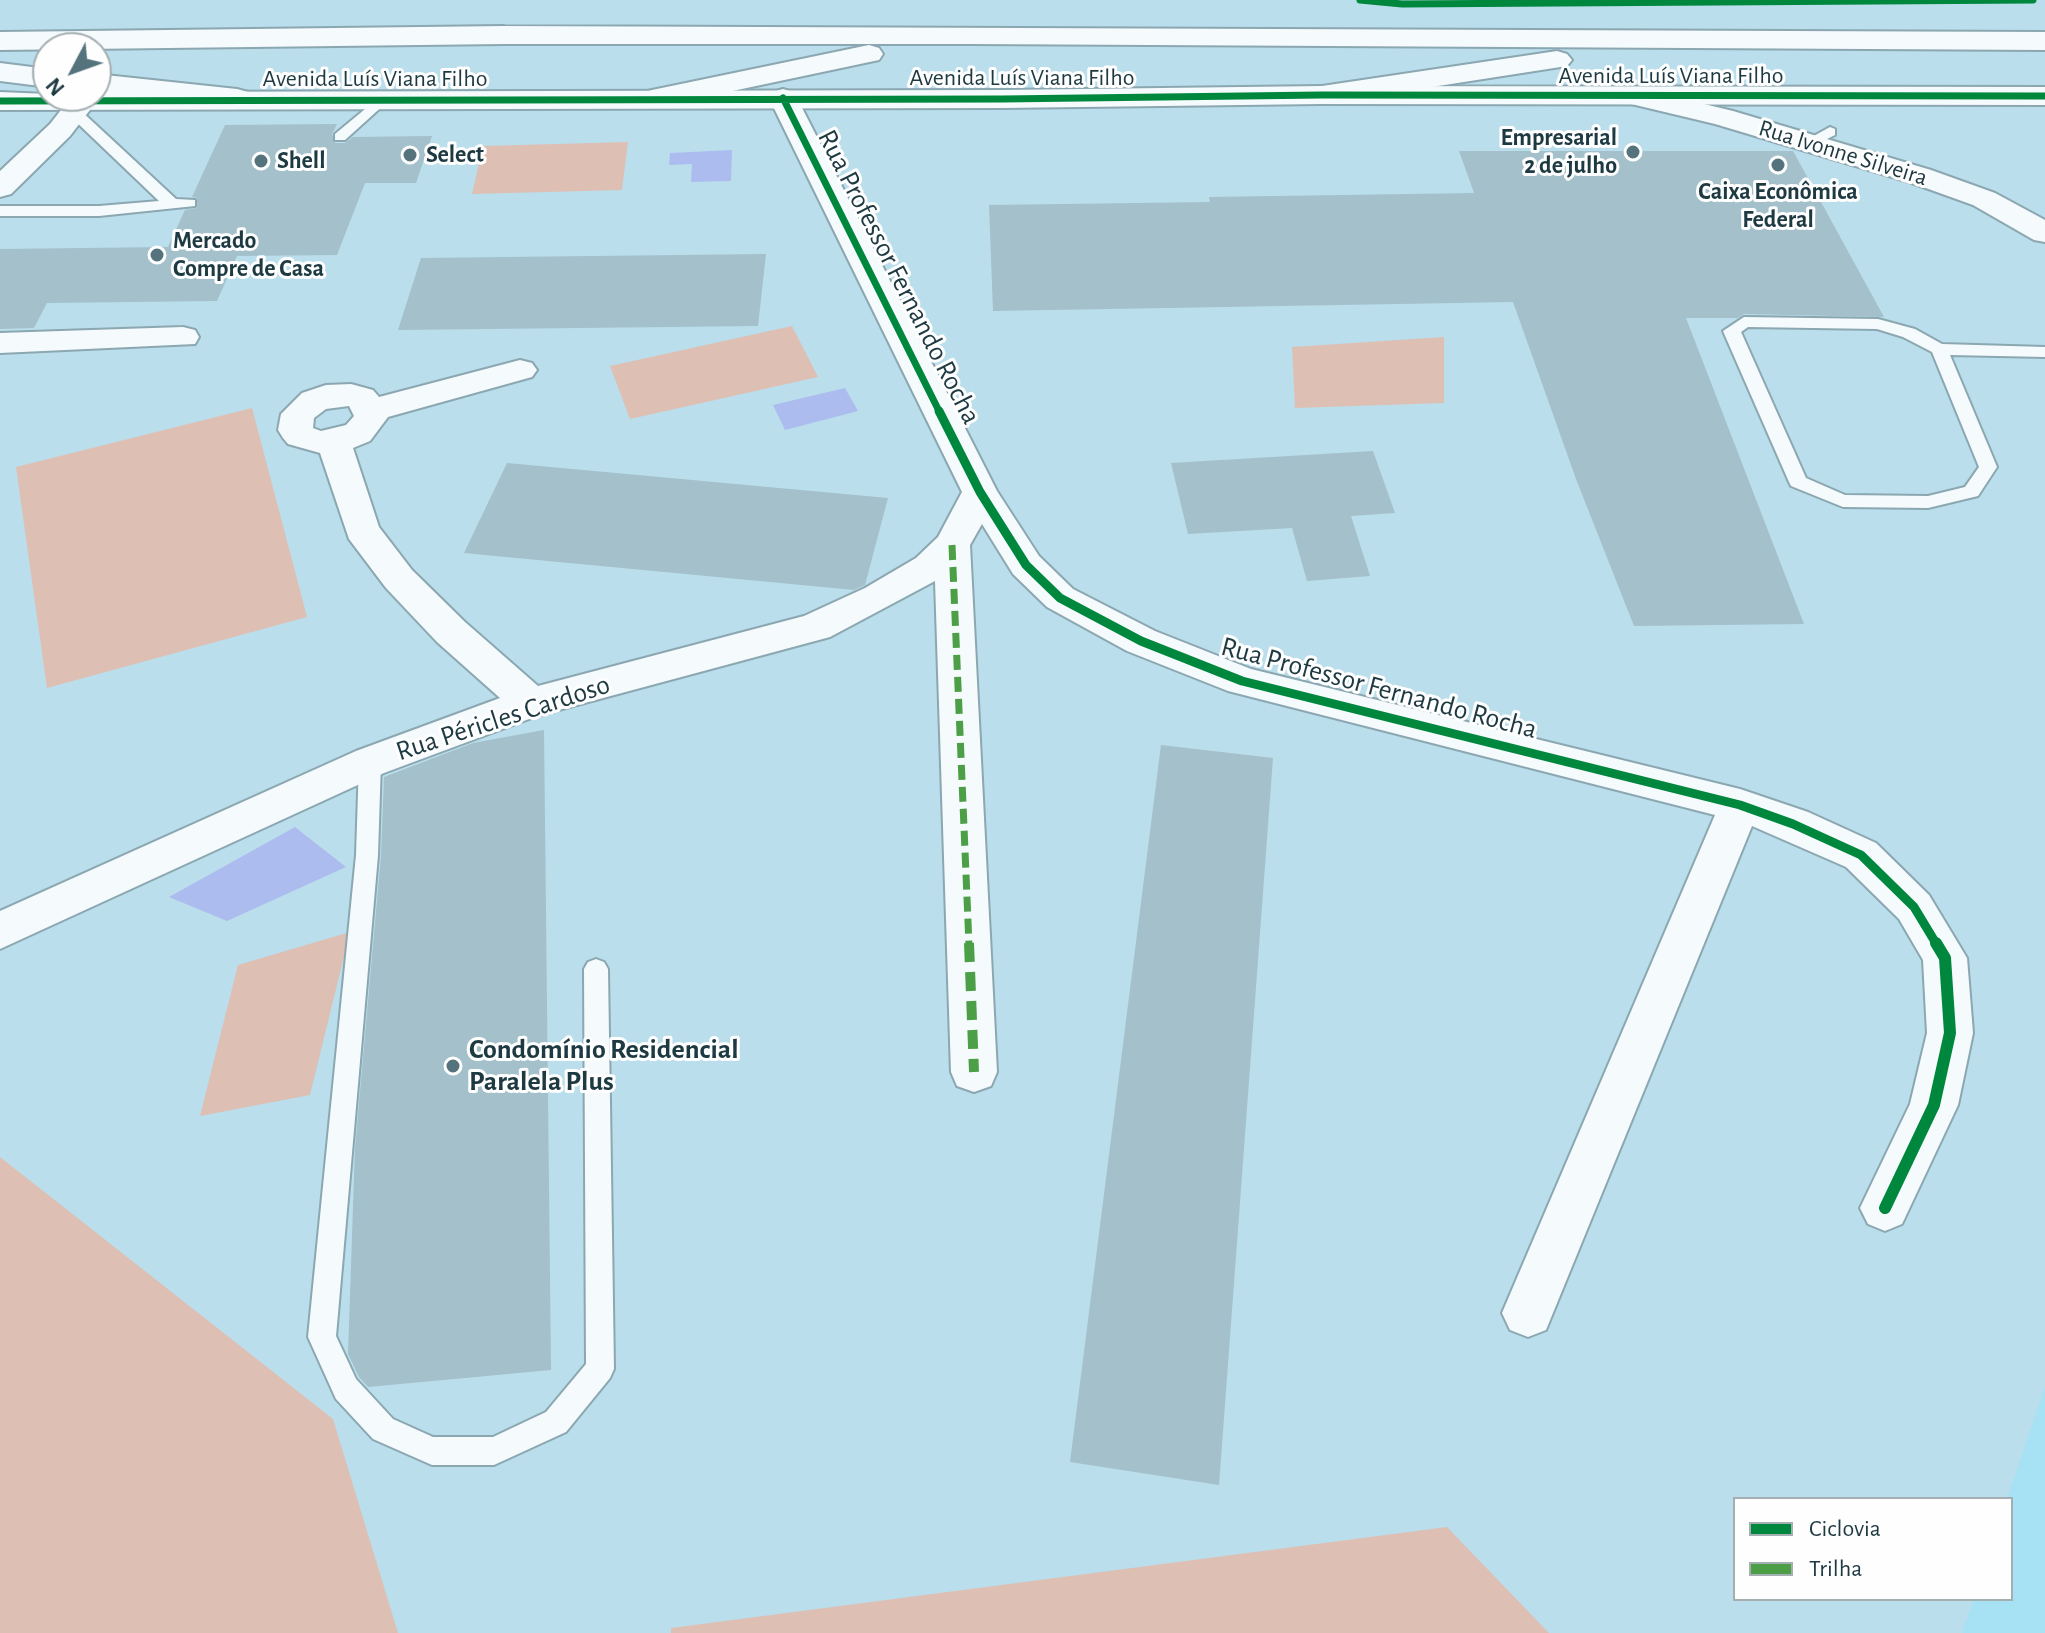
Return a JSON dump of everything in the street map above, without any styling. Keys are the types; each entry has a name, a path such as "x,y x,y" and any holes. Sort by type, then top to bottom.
{"main road":[{"name":"Avenida Luís Viana Filho","path":"0,41 504,35 2045,41"},
{"path":"652,99 971,35"},
{"path":"1322,95 1698,39"},
{"path":"0,72 32,76"},
{"name":"Avenida Luís Viana Filho","path":"112,99 2045,96"},
{"name":"Avenida Luís Viana Filho","path":"0,101 32,100"}],"street":[{"name":"Rua Ivonne Silveira","path":"1633,96 1820,138 1984,199 2045,233"},
{"name":"Rua Professor Fernando Rocha","path":"783,98 980,492 1026,565 1060,598 1141,641 1242,681 1740,805 1793,824 1861,855 1914,907 1945,958 1950,1033 1934,1105 1885,1208"},
{"path":"0,188 72,112"},
{"path":"0,343 183,337"},
{"path":"372,410 520,370"},
{"path":"339,394 361,398 372,410 371,418 358,433 334,442 300,436 294,422 298,414 314,401 339,394"},
{"path":"334,442 362,530 380,555 451,632 531,703"},
{"name":"Rua Péricles Cardoso","path":"0,931 133,873 370,762 531,703 816,627 878,597 929,567 952,545 980,492"},
{"path":"952,545 974,1072"},
{"path":"1528,1313 1740,805"}],"lane":[{"path":"340,137 382,99"},
{"path":"0,211 99,211 181,204 96,112"},
{"path":"1939,349 1988,467 1971,492 1928,502 1843,501 1798,482 1732,331 1744,322 1878,324 1909,333 1939,349 2045,352"},
{"path":"370,762 367,855 322,1337 346,1389 383,1429 432,1451 494,1451 556,1422 600,1369 596,969"}],"shaded area":[{"path":"628,142 622,190 472,194 483,146"},
{"path":"732,150 731,181 691,182 692,164 669,165 670,153"},
{"path":"792,326 818,377 630,419 610,366"},
{"path":"1444,337 1444,403 1295,408 1292,347"},
{"path":"845,388 858,411 785,430 773,405"},
{"path":"252,408 307,617 47,688 16,467"},
{"path":"295,827 346,867 227,921 169,897"},
{"path":"350,932 310,1095 200,1116 238,965"},
{"path":"0,1157 333,1419 398,1633 0,1633"},
{"path":"2045,1387 2045,1633 1962,1633 1973,1601 2013,1601 2013,1497 2008,1497"},
{"path":"1447,1527 1549,1633 671,1633 671,1628"}],"building":[{"path":"337,124 332,134 335,143 345,143 353,137 432,136 416,183 365,183 337,255 237,256 217,301 47,303 34,328 0,329 0,249 168,247 185,210 197,208 197,198 192,197 225,125"},
{"path":"1459,151 1793,151 1884,317 1744,314 1738,318 1686,318 1804,624 1634,626 1576,479 1513,302 993,311 989,205 1210,202 1209,197 1474,193"},
{"path":"766,254 758,326 398,330 421,258"},
{"path":"1373,451 1395,513 1351,516 1370,576 1307,581 1292,528 1188,534 1171,463"},
{"path":"507,463 888,498 865,585 854,590 464,553"},
{"name":"Condomínio Residencial Paralela Plus","path":"544,730 551,1370 368,1387 359,1377 348,1354 355,1148 381,855 384,777 473,743"},
{"path":"1161,745 1273,758 1219,1485 1070,1462"}],"marked path":[{"path":"952,545 974,1072"}],"cycle path":[{"path":"1360,0 1402,4 2033,0"},
{"path":"0,101 1002,99 1322,95 2045,96"},
{"path":"783,98 980,492 1026,565 1060,598 1141,641 1242,681 1740,805 1793,824 1861,855 1914,907 1945,958 1950,1033 1934,1105 1885,1208"}],"place":[{"name":"Empresarial 2 de julho","path":"1633,152"},
{"name":"Select","path":"410,155"},
{"name":"Shell","path":"261,161"},
{"name":"Caixa Econômica Federal","path":"1778,165"},
{"name":"Mercado Compre de Casa","path":"157,255"},
{"name":"Condomínio Residencial Paralela Plus","path":"453,1066"}]}
